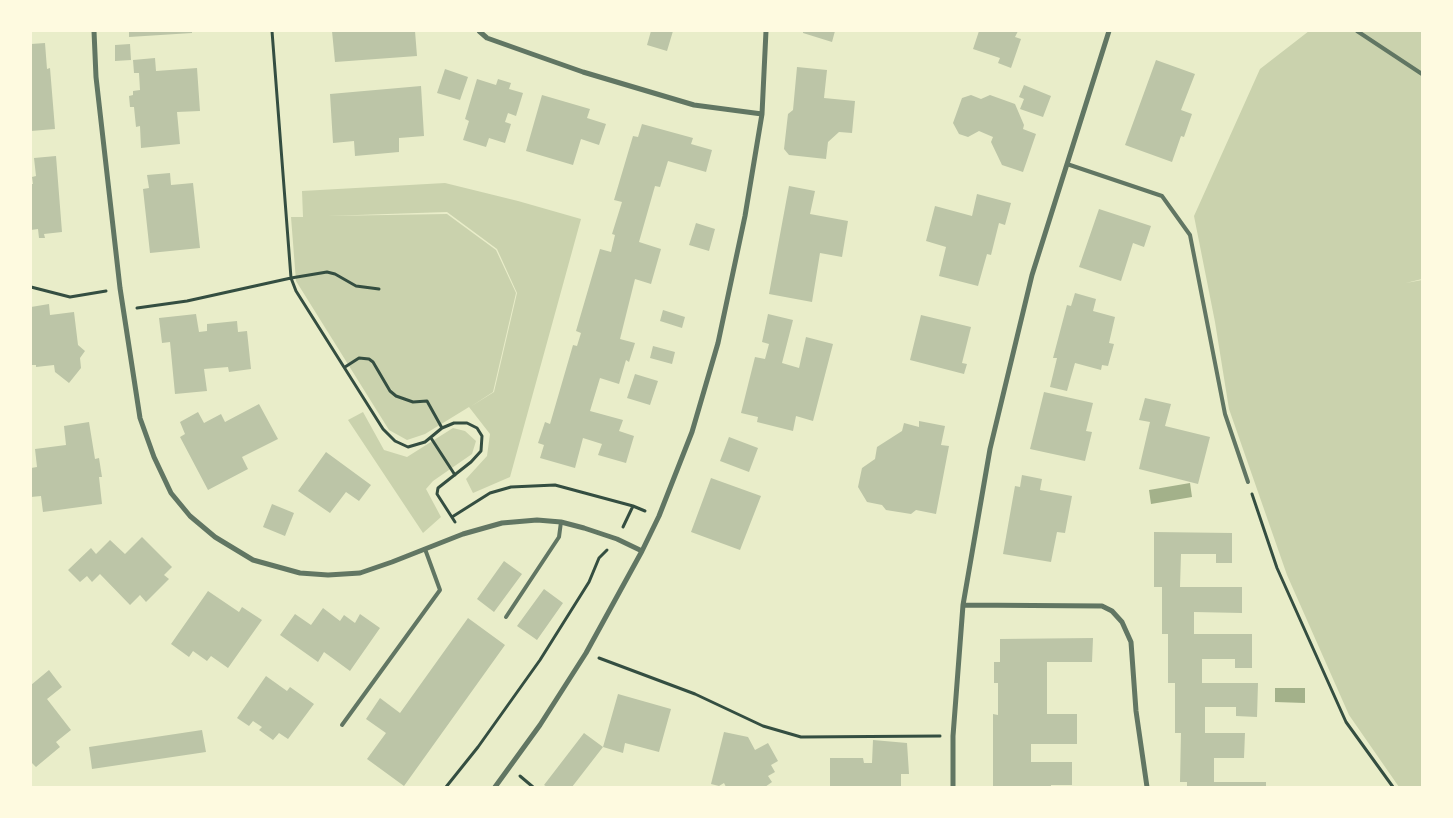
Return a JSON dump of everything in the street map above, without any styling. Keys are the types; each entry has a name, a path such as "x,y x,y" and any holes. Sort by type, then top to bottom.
{"street":[{"path":"94,31 96,77 124,310 140,418 154,457 171,493 190,516 215,537 253,560 300,573 328,575 360,573 463,534 502,523 537,520 561,522 617,539 642,551"},
{"path":"479,31 487,38 532,54 694,105 762,114"},
{"path":"495,787 540,725 586,654 659,516 692,432 718,343 745,216 762,114 766,31"},
{"path":"953,787 953,736 963,605 990,448 1032,275 1109,31"},
{"path":"963,605 1102,606 1112,611 1122,622 1131,642 1136,711 1147,787"}],"lane":[{"path":"1357,31 1422,74"},
{"path":"1067,164 1162,196 1190,235 1225,414 1248,482"},
{"path":"506,617 559,537 561,522"},
{"path":"342,725 440,590 425,549"}],"path":[{"path":"272,31 290,278 296,291 384,429 394,441 408,447 425,442 442,428 454,422 467,423 477,428 482,436 481,451 471,462 438,488 437,494 463,534"},
{"path":"124,310 187,301 290,278 327,272 363,288 379,289"},
{"path":"31,287 70,297 92,293"},
{"path":"345,367 359,358 369,359 373,362 390,391 396,396 412,402 427,401 442,428"},
{"path":"431,438 455,475"},
{"path":"1248,482 1277,568 1346,722 1393,787"},
{"path":"452,517 490,493 511,487 555,485 634,506 659,516"},
{"path":"446,787 478,747 540,660 589,582 599,558 617,539 634,506"},
{"path":"586,654 695,694 763,726 801,737 953,736"}],"shaded area":[{"path":"1309,31 1422,31 1422,279 1406,283 1422,280 1422,787 1399,787 1349,715 1287,575 1229,409 1215,322 1194,216 1260,69"},
{"path":"445,183 581,219 510,477 473,493 466,479 487,456 490,434 469,407 425,434 407,440 389,430 296,281 291,217 303,217 302,191","holes":["447,212 497,249 517,293 494,392 470,407 493,392 516,293 496,250 447,214 327,216"]},
{"path":"363,412 384,450 407,457 453,428 465,431 476,441 472,454 433,481 426,489 441,517 423,533 348,420"},
{"path":"1190,483 1192,497 1151,504 1149,490"},
{"path":"1275,688 1305,688 1305,703 1275,702"}],"building":[{"path":"129,31 192,31 192,33 129,37"},
{"path":"332,31 415,31 417,56 335,62"},
{"path":"651,31 673,31 667,51 647,45"},
{"path":"803,31 835,31 832,42 803,33"},
{"path":"979,31 1018,31 1015,37 1021,39 1011,68 998,63 1000,58 973,49"},
{"path":"45,43 47,69 50,68 55,129 31,131 31,44"},
{"path":"130,44 131,60 115,61 115,45"},
{"path":"155,58 156,71 197,68 200,111 177,112 180,144 141,148 140,126 136,127 134,107 130,107 129,96 133,95 133,91 140,90 139,73 134,73 133,60"},
{"path":"1156,60 1195,74 1181,110 1192,114 1184,137 1181,136 1172,162 1125,145"},
{"path":"797,67 827,70 824,98 855,101 852,133 839,132 828,142 826,159 789,155 784,149 788,114 793,110"},
{"path":"445,69 468,77 460,100 437,93"},
{"path":"477,79 496,85 498,79 511,83 509,89 523,93 516,116 508,113 505,122 511,124 505,143 489,138 486,147 463,140 469,121 465,119"},
{"path":"1024,85 1051,96 1043,117 1020,109 1024,99 1019,97"},
{"path":"421,86 424,136 399,138 399,152 355,156 354,141 333,143 330,94"},
{"path":"542,95 590,109 587,118 606,124 599,145 581,139 573,165 526,151"},
{"path":"971,95 981,99 990,95 1015,104 1024,125 1023,129 1036,134 1023,172 1002,165 991,142 993,137 979,131 968,137 959,134 953,123 962,98"},
{"path":"642,124 693,138 691,144 712,150 706,172 668,161 660,187 655,186 639,242 661,249 651,284 635,279 620,339 635,343 629,362 626,360 619,384 600,378 590,411 623,420 619,431 634,436 626,463 598,455 602,444 583,438 575,468 540,458 544,445 538,443 545,422 550,424 573,345 577,346 581,333 576,331 600,249 611,252 615,235 612,234 622,202 614,200 633,136 638,137"},
{"path":"56,156 62,232 44,234 45,238 39,238 38,229 31,230 31,184 33,184 32,177 36,176 34,158"},
{"path":"170,173 171,185 193,183 200,248 150,253 143,189 149,188 147,175"},
{"path":"789,186 815,191 810,214 848,221 842,257 820,253 812,302 769,294"},
{"path":"977,194 1011,203 1005,225 999,223 991,255 987,254 978,286 939,276 946,247 926,241 935,206 972,216"},
{"path":"1099,209 1151,226 1144,247 1133,243 1121,281 1079,267"},
{"path":"696,223 715,229 709,251 689,245"},
{"path":"1075,293 1096,299 1093,311 1115,317 1109,343 1114,344 1108,366 1102,365 1101,370 1075,363 1067,391 1050,387 1057,358 1053,358 1067,305 1071,306"},
{"path":"49,304 50,315 74,312 78,345 85,351 80,358 81,368 69,383 55,372 54,365 36,367 36,365 31,365 31,307"},
{"path":"663,310 685,317 682,328 660,321"},
{"path":"196,314 199,332 207,331 207,324 237,321 238,332 247,331 251,369 229,372 228,367 204,369 207,391 175,394 170,342 162,343 159,318"},
{"path":"768,314 793,320 782,363 799,368 806,337 833,344 813,421 796,416 793,431 757,422 758,417 741,413 755,357 765,359 769,344 762,342"},
{"path":"921,315 971,327 962,363 967,364 964,374 910,360"},
{"path":"653,346 675,352 672,364 650,358"},
{"path":"635,374 658,381 650,405 627,398"},
{"path":"1044,392 1093,403 1086,431 1092,432 1085,461 1030,449"},
{"path":"1145,398 1171,404 1165,426 1210,437 1198,484 1139,469 1150,422 1139,420"},
{"path":"259,404 278,439 242,457 248,469 208,490 180,437 185,434 180,422 198,412 204,423 221,414 225,422"},
{"path":"919,421 945,426 941,445 949,446 936,514 916,510 911,514 886,510 882,505 867,502 858,487 862,468 875,459 877,447 902,431 904,423 919,427"},
{"path":"89,422 95,459 99,458 102,477 99,477 102,504 43,512 41,496 31,497 31,468 37,467 35,449 66,445 64,426"},
{"path":"729,437 758,448 749,472 720,461"},
{"path":"326,452 371,485 359,501 346,492 330,513 298,491"},
{"path":"1022,475 1042,479 1040,490 1072,496 1065,533 1057,532 1051,562 1003,554 1015,486 1020,487"},
{"path":"711,478 761,496 740,550 691,532"},
{"path":"272,504 294,513 285,536 263,527"},
{"path":"1154,532 1232,533 1232,563 1216,563 1216,554 1181,554 1180,587 1242,587 1242,613 1194,612 1194,634 1252,634 1252,668 1235,668 1235,659 1202,659 1202,683 1258,683 1257,717 1236,716 1236,707 1205,707 1205,733 1245,733 1244,758 1214,758 1214,782 1266,782 1266,787 1187,787 1187,782 1180,782 1181,733 1175,733 1175,683 1168,683 1168,634 1162,634 1162,587 1154,587"},
{"path":"142,537 172,567 164,575 169,579 146,602 140,595 130,605 100,574 92,582 87,576 80,582 68,570 91,548 96,554 110,540 125,554"},
{"path":"504,561 522,574 494,612 477,599"},
{"path":"544,589 563,603 537,640 517,626"},
{"path":"208,591 239,612 242,607 262,620 228,668 211,656 207,661 193,651 189,657 171,644"},
{"path":"323,608 340,621 344,615 355,623 360,614 380,628 350,671 324,652 318,662 280,635 295,614 311,625"},
{"path":"468,618 505,645 404,786 367,759 386,733 366,719 380,698 400,713"},
{"path":"1093,638 1092,662 1047,662 1047,714 1077,714 1077,744 1031,744 1031,762 1072,762 1072,785 993,787 993,714 998,715 998,683 994,683 994,662 1000,662 1000,639"},
{"path":"49,670 62,687 47,699 71,730 56,742 60,747 36,767 31,762 31,685"},
{"path":"266,676 287,691 290,687 314,704 288,739 279,733 273,740 259,730 262,727 253,721 249,726 237,718"},
{"path":"618,694 671,709 659,752 625,743 623,753 603,747"},
{"path":"202,730 206,752 92,769 89,747"},
{"path":"724,732 748,737 755,750 768,743 778,761 771,765 775,772 768,776 772,782 765,787 726,787 724,783 719,786 711,784"},
{"path":"584,733 603,747 572,787 547,787 544,785"},
{"path":"873,740 907,743 909,774 901,774 901,787 830,787 830,758 863,758 864,763 872,763"}]}
